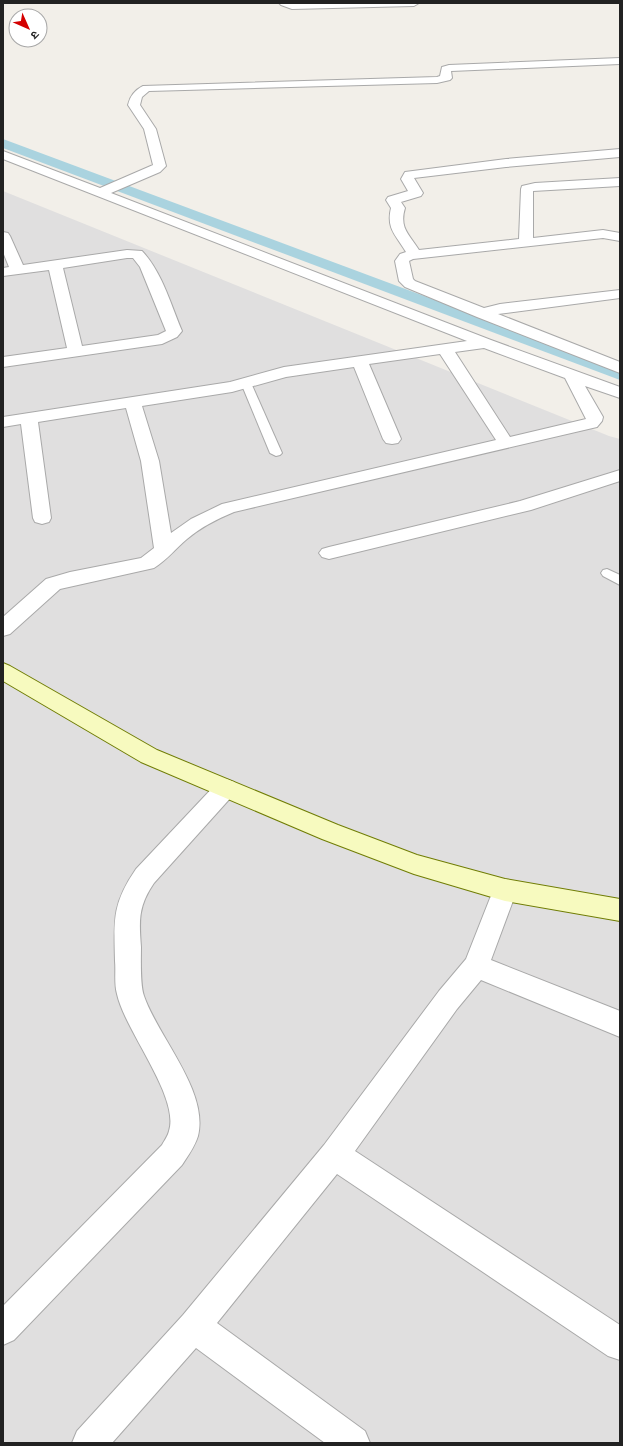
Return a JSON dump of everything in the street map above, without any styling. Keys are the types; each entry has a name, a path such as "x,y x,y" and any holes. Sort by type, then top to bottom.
{"street":[{"path":"284,3 292,6 414,3"},
{"path":"102,192 123,184 160,166 150,129 134,105 134,101 139,92 147,88 441,80 446,78 446,69 449,68 620,61"},
{"path":"415,255 396,225 395,219 398,208 393,200 416,193 407,179 409,176 506,163 620,153"},
{"path":"4,156 102,192 486,343 620,393"},
{"path":"526,242 527,189 535,187 620,182"},
{"path":"620,237 603,234 526,242 415,255 405,257 402,260 407,283 620,368"},
{"path":"3,236 18,270"},
{"path":"3,272 127,254 140,256 153,279 174,331 172,334 162,339 3,362"},
{"path":"55,265 76,352"},
{"path":"482,314 500,308 620,294"},
{"path":"3,422 232,387 284,372 486,343"},
{"path":"445,349 506,443"},
{"path":"360,361 392,439"},
{"path":"3,629 53,584 147,563 158,557 193,525 228,508 587,424 594,421 595,417 571,375"},
{"path":"133,403 150,461 164,550"},
{"path":"29,418 42,518"},
{"path":"329,554 525,506 620,475"},
{"path":"3,671 150,756 330,832 414,864 505,890 620,910"},
{"path":"3,1329 172,1155 183,1136 185,1122 182,1100 137,1011 130,994 127,928 129,906 134,892 145,876 226,788"},
{"path":"89,1443 194,1326 334,1155 448,1000 476,966 505,890"},
{"path":"476,966 620,1024"},
{"path":"334,1155 620,1344"},
{"path":"194,1326 353,1443"}],"lane":[{"path":"246,383 276,452"},
{"path":"606,573 620,580"}],"shaded area":[{"path":"3,191 609,436 620,439 620,1443 3,1443"}],"waterway":[{"path":"3,143 620,375"}]}
